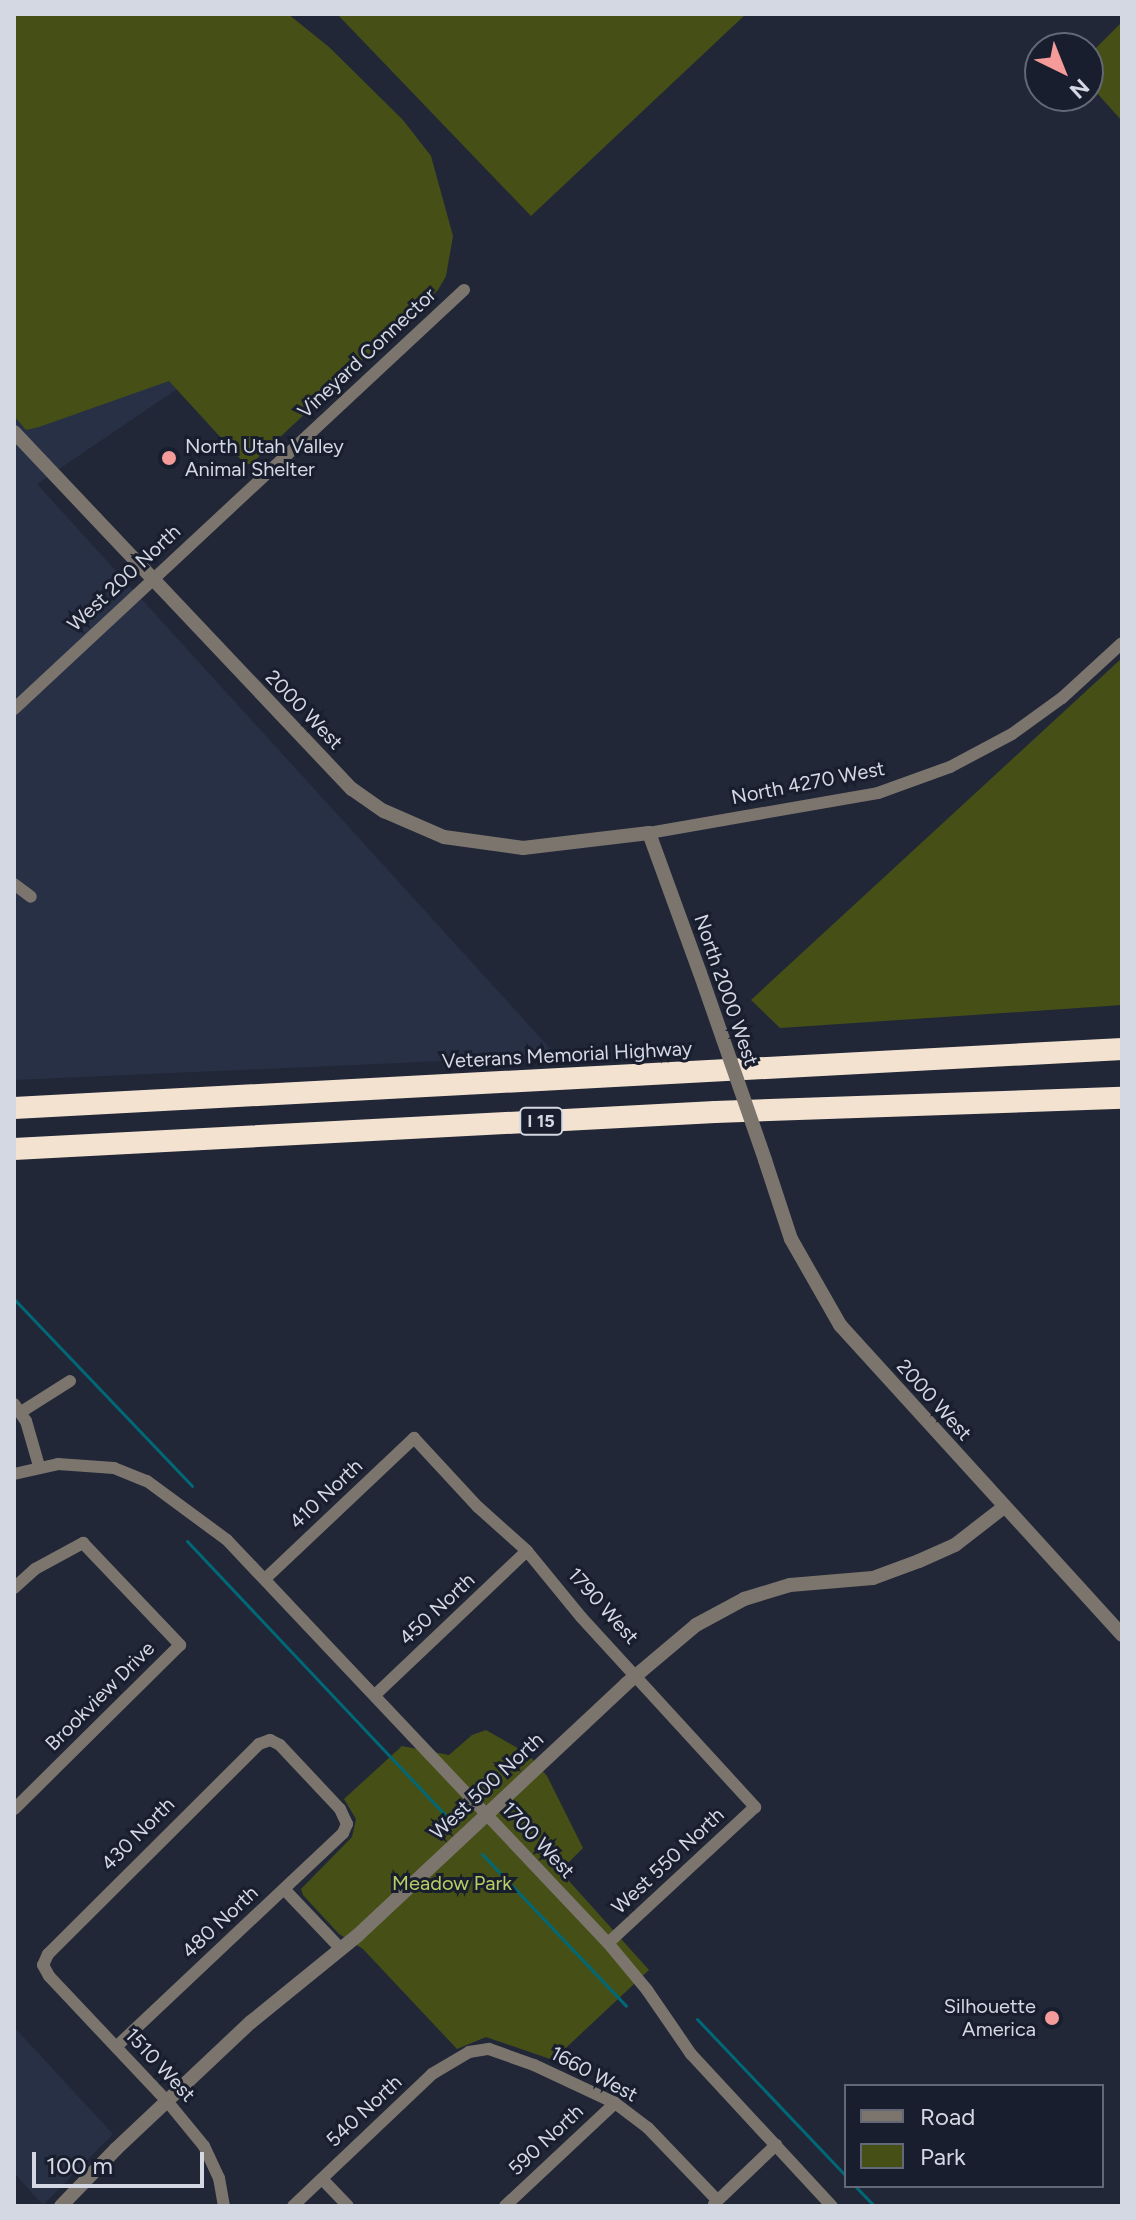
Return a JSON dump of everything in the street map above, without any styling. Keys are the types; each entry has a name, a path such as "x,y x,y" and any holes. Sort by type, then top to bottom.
{"highway":[{"name":"Veterans Memorial Highway","path":"14,1108 1122,1049"},
{"name":"I 15","path":"14,1149 715,1112 1122,1098"}],"street":[{"name":"Vineyard Connector","path":"263,477 464,290"},
{"name":"2000 West","path":"14,432 352,789 384,811 444,837 523,848 649,833"},
{"name":"West 200 North","path":"14,709 263,477"},
{"name":"North 4270 West","path":"649,833 878,793 950,767 1012,734 1062,698 1122,643"},
{"name":"North 2000 West","path":"649,833 765,1160"},
{"path":"14,884 31,897"},
{"name":"2000 West","path":"765,1160 791,1239 840,1325 1121,1634"},
{"path":"39,1466 34,1440 18,1408 70,1381"},
{"name":"1790 West","path":"414,1438 478,1507 527,1551 581,1617 637,1674 755,1807"},
{"name":"410 North","path":"266,1578 414,1438"},
{"name":"1700 West","path":"14,1474 39,1466 82,1463 114,1468 147,1481 198,1516 266,1578 608,1943 647,1990 691,2054 832,2206"},
{"name":"West 500 North","path":"61,2206 251,2022 341,1949 637,1674 696,1625 744,1599 790,1585 873,1578 955,1545 1004,1507"},
{"name":"Brookview Drive","path":"14,1588 35,1569 83,1543 180,1645 14,1809"},
{"name":"450 North","path":"375,1695 527,1551"},
{"name":"480 North","path":"116,2047 336,1840 347,1824 340,1809 280,1745 270,1740"},
{"name":"430 North","path":"43,1965 48,1954 190,1810 259,1744 270,1740"},
{"name":"West 550 North","path":"608,1943 755,1807"},
{"path":"284,1889 341,1949"},
{"name":"1510 West","path":"43,1965 49,1976 167,2101 204,2146 219,2178 224,2206"},
{"name":"1660 West","path":"469,2052 489,2049 534,2065 615,2103 648,2128 714,2203"},
{"name":"540 North","path":"293,2206 432,2074 469,2052"},
{"name":"590 North","path":"505,2206 615,2103"},
{"path":"714,2203 776,2145"},
{"path":"322,2179 348,2206"}],"shaded area":[{"path":"14,14 295,309 37,484 557,1056 14,1080"},
{"path":"14,2027 113,2134 43,2205 14,2173"}],"green space":[{"path":"14,14 288,14 329,47 403,120 431,156 453,236 446,276 438,290 251,464 245,464 169,381 26,430 14,416"},
{"path":"337,14 746,14 531,216"},
{"path":"1122,22 1122,121 1104,101 1104,40"},
{"path":"1122,658 1122,1005 780,1028 751,1000"},
{"name":"Meadow Park","path":"486,1730 528,1754 547,1776 583,1848 560,1871 649,1970 553,2060 486,2037 457,2049 363,1949 339,1934 301,1889 352,1837 356,1819 344,1799 402,1746 449,1755 472,1735"}],"waterway":[{"path":"14,1299 192,1486"},
{"path":"187,1541 449,1819"},
{"path":"482,1854 626,2006"},
{"path":"697,2019 844,2174"},
{"path":"857,2188 874,2206"}],"place":[{"name":"North Utah Valley Animal Shelter","path":"169,458"},
{"name":"Silhouette America","path":"1052,2018"}]}
